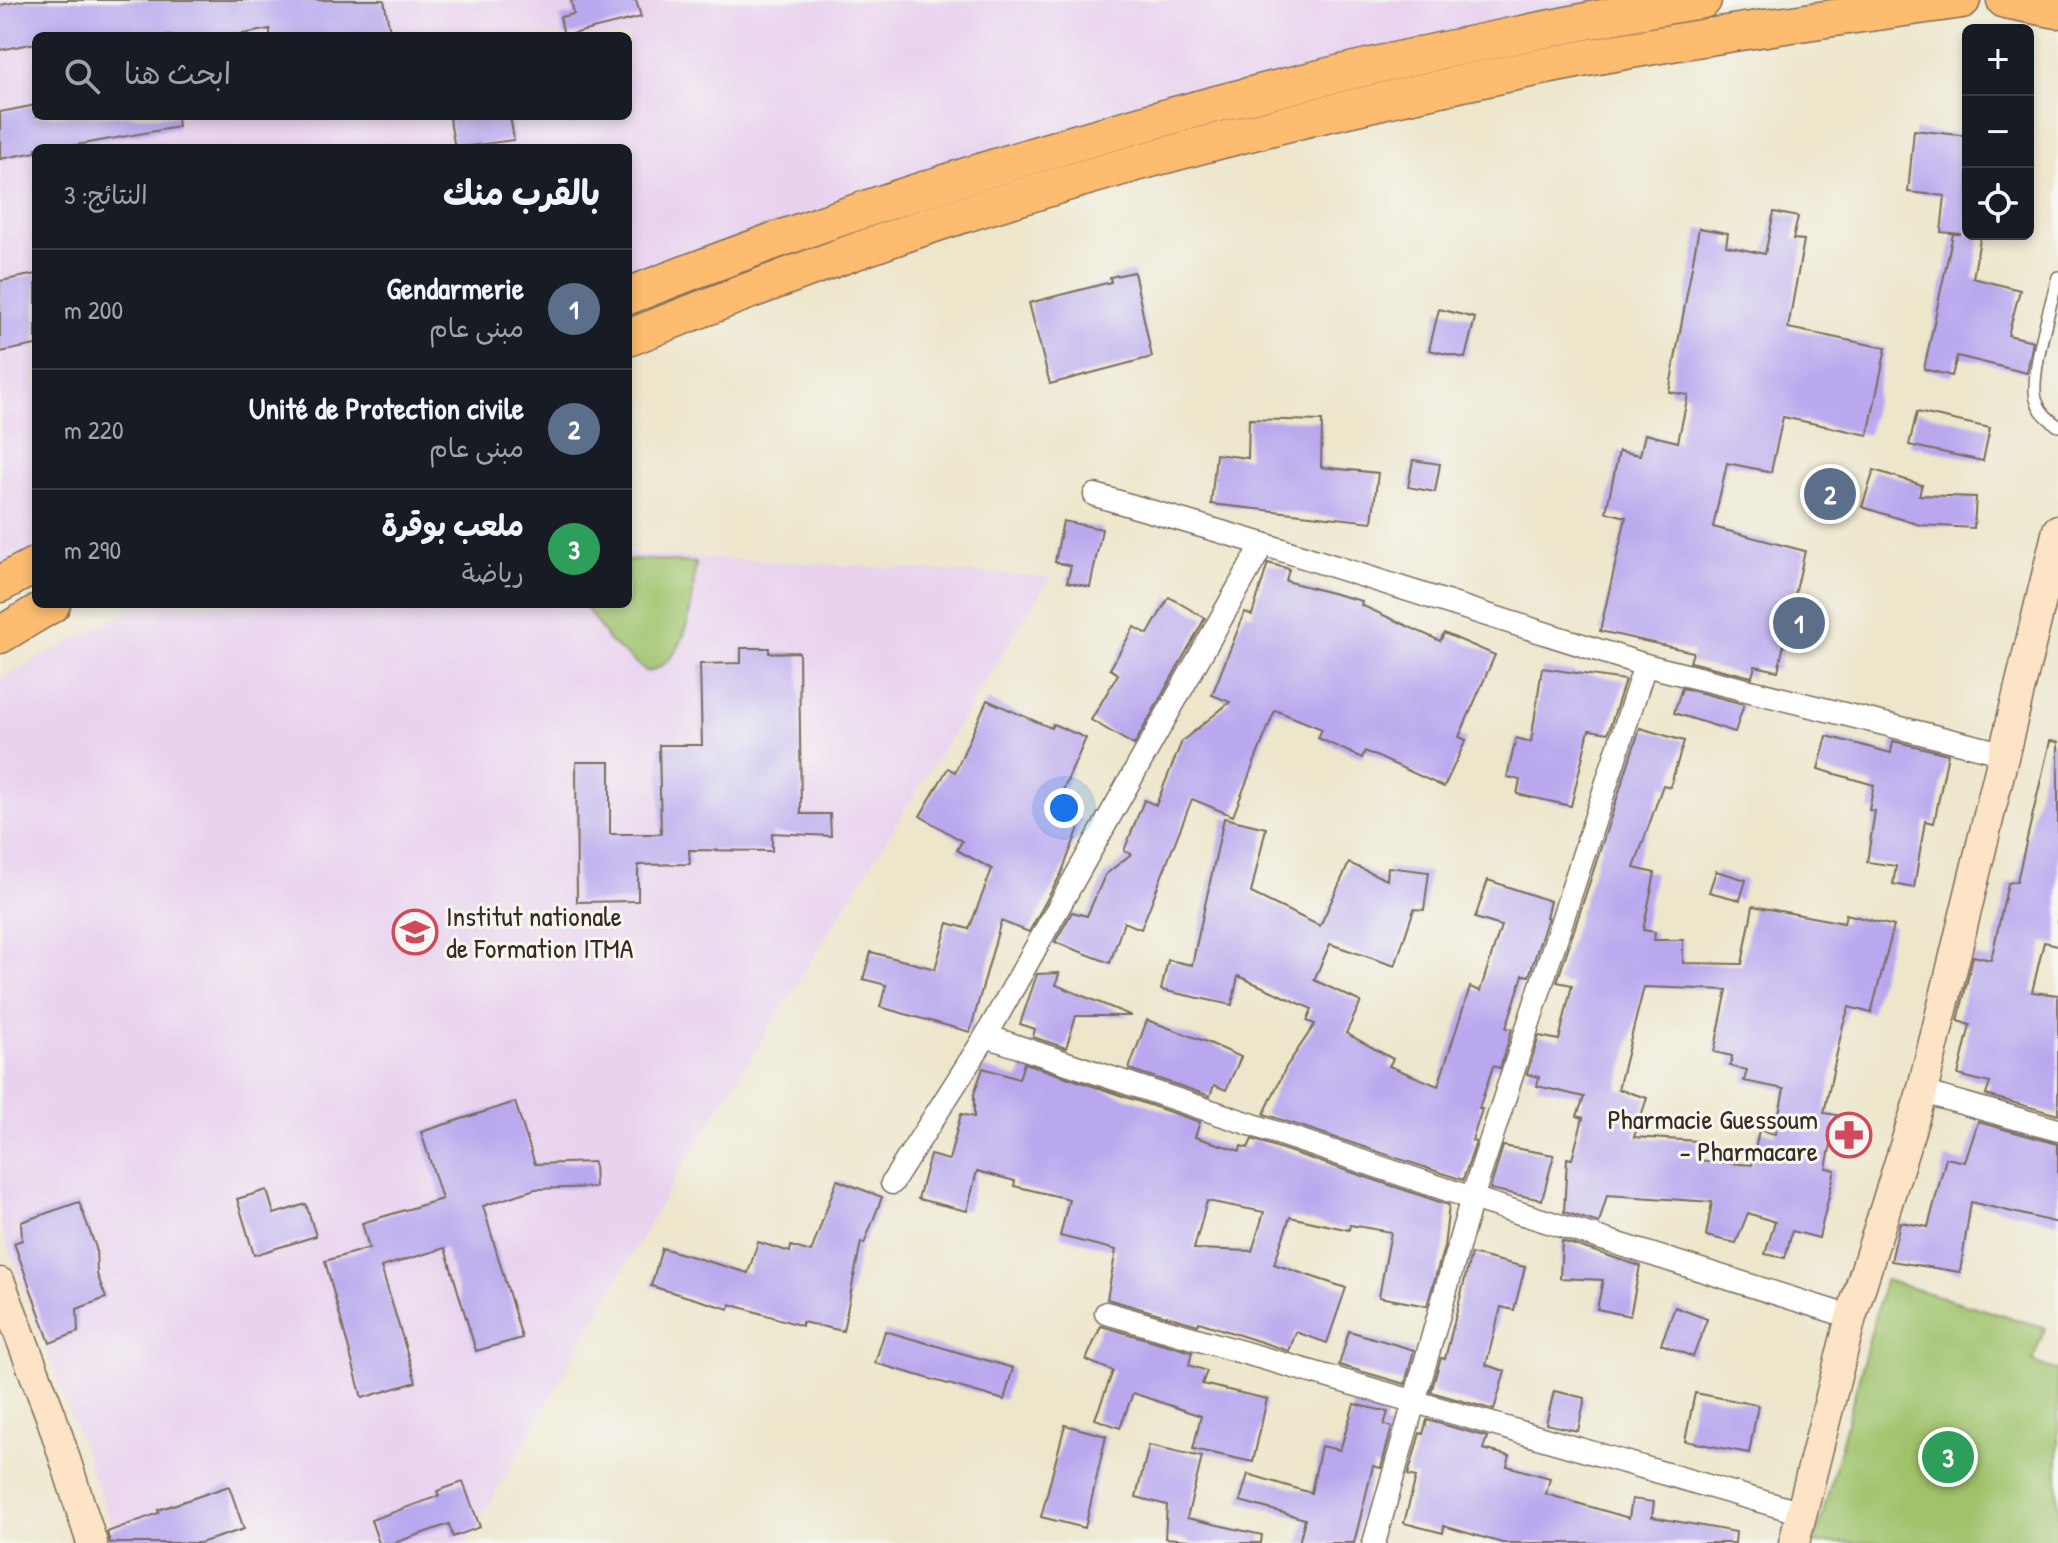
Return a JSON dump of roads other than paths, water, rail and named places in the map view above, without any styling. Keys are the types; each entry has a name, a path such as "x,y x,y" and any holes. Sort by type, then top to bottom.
{"highway":[{"path":"632,295 858,211 1031,156 1186,112 1371,64 1703,0"},
{"path":"632,336 743,292 939,223 1135,164 1290,123 1592,57 1788,24 1962,0"},
{"path":"2005,0 2058,10"},
{"path":"0,584 32,567"},
{"path":"0,635 45,608"}],"main road":[{"path":"1794,1543 1851,1317 1922,1092 2058,530"},
{"path":"0,1283 51,1416 92,1543"}],"street":[{"path":"1095,495 1263,544 1645,665 2002,753"},
{"path":"892,1183 986,1036 1263,544"},
{"path":"1374,1543 1472,1198 1645,665"},
{"path":"986,1036 1472,1198 1851,1317"},
{"path":"1922,1092 2058,1130"},
{"path":"1106,1313 1802,1513"}],"lane":[{"path":"2058,277 2035,379 2035,399 2043,414 2058,426"}],"place":[{"name":"Unité de Protection civile","path":"1830,494"},
{"name":"Gendarmerie","path":"1799,623"},
{"name":"Institut nationale de Formation ITMA","path":"415,932"},
{"name":"Pharmacie Guessoum - Pharmacare","path":"1849,1135"},
{"name":"ملعب بوقرة","path":"1948,1457"}]}
